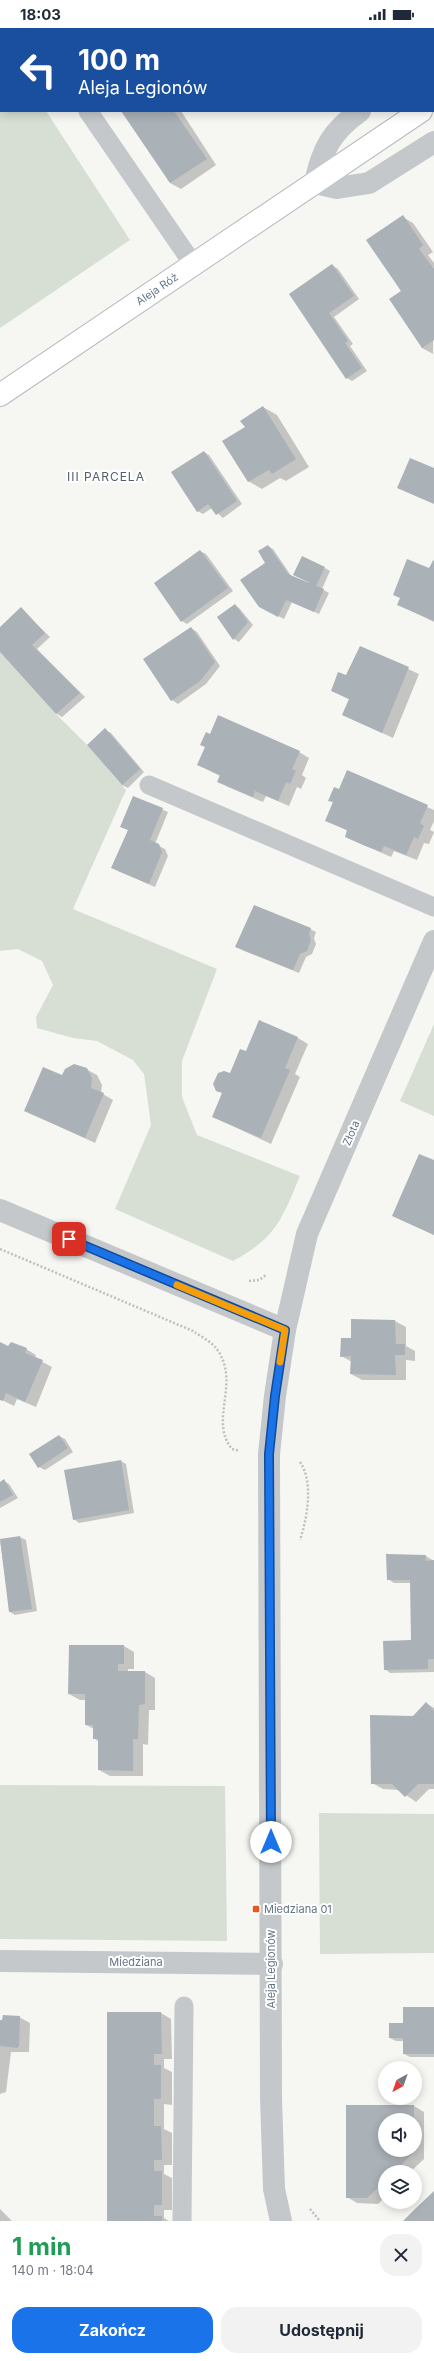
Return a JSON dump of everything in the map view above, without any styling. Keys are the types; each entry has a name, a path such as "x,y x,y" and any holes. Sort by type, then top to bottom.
{"street":[{"path":"359,112 342,124 330,139 319,162 315,182 337,188 369,182 434,142"},
{"name":"Aleja Róż","path":"0,395 420,112"},
{"name":"Złota","path":"285,1330 307,1234 434,942"},
{"path":"0,1210 285,1330"},
{"name":"Aleja Legionów","path":"280,2221 274,2189 271,2098 272,1964 269,1454 275,1396 285,1330"},
{"name":"Miedziana","path":"0,1961 272,1964"}],"lane":[{"path":"89,112 193,264"},
{"path":"149,785 434,906"},
{"path":"182,2221 184,2006"}],"path":[{"path":"0,1249 193,1331 215,1346 223,1359 228,1377 222,1424 224,1437 232,1449 242,1451"},
{"path":"241,1278 254,1281 265,1277 268,1271"}],"shaded area":[{"path":"0,112 47,112 130,240 0,328"},
{"path":"0,652 56,714 87,745 126,790 73,909 217,969 182,1061 182,1097 197,1135 300,1176 288,1204 276,1226 259,1244 233,1261 115,1209 151,1125 144,1074 133,1060 97,1041 73,1038 37,1028 36,1017 53,985 42,961 18,949 0,951"},
{"path":"434,1024 434,1116 400,1101"},
{"path":"0,1785 225,1786 227,1941 0,1939"},
{"path":"319,1813 434,1814 434,1953 320,1954"}],"building":[{"path":"122,112 175,112 207,159 170,183"},
{"path":"403,215 423,245 419,249 434,269 434,340 422,348 389,299 401,291 366,240"},
{"path":"332,264 354,296 329,313 348,341 345,343 362,368 346,379 289,294"},
{"path":"263,406 296,459 272,474 269,470 248,482 222,441 245,427 240,421"},
{"path":"204,451 237,501 216,515 208,504 197,512 171,472"},
{"path":"410,458 434,468 434,504 397,488"},
{"path":"268,545 288,574 314,585 293,575 302,556 325,567 316,586 324,589 314,612 286,600 278,617 259,607 240,580 265,563 258,551"},
{"path":"200,550 228,588 181,622 154,583"},
{"path":"407,559 429,568 434,560 434,621 397,605 400,598 393,595"},
{"path":"235,604 248,622 233,640 217,617"},
{"path":"21,607 45,633 32,645 80,693 56,714 0,652 0,627"},
{"path":"191,627 215,662 200,681 171,701 143,659"},
{"path":"360,646 409,667 382,733 342,715 349,699 331,691 338,672 346,675"},
{"path":"218,715 300,751 292,769 296,771 290,784 286,782 278,801 255,791 253,797 217,782 220,775 197,765 205,747 200,745 206,732 210,734"},
{"path":"105,728 140,769 122,785 87,745"},
{"path":"347,770 428,805 420,823 424,826 418,839 414,837 406,855 384,846 381,852 363,845 345,837 347,830 325,821 333,802 328,801 334,787 339,789"},
{"path":"133,796 163,808 150,840 159,844 162,852 149,884 111,868 128,830 120,827"},
{"path":"254,905 311,928 309,934 311,940 307,951 300,954 293,970 235,947"},
{"path":"259,1020 298,1037 285,1068 290,1070 261,1138 212,1117 222,1093 216,1091 213,1084 218,1073 224,1071 230,1073 240,1049 246,1051"},
{"path":"74,1064 87,1068 92,1078 91,1088 104,1093 85,1138 24,1111 43,1067 62,1075 65,1069"},
{"path":"419,1154 434,1160 434,1235 392,1216"},
{"path":"351,1319 395,1320 396,1344 405,1344 405,1355 395,1355 396,1375 350,1374 351,1356 340,1357 341,1338 351,1338"},
{"path":"0,1342 8,1346 11,1342 27,1348 25,1353 43,1360 25,1402 6,1393 3,1401 0,1400"},
{"path":"59,1435 68,1448 38,1468 29,1454"},
{"path":"121,1460 129,1510 73,1520 64,1470"},
{"path":"4,1479 13,1495 0,1502 0,1482"},
{"path":"20,1536 32,1609 9,1612 0,1539"},
{"path":"386,1554 426,1555 425,1561 434,1560 434,1659 428,1659 428,1669 384,1670 383,1641 411,1640 410,1580 387,1580"},
{"path":"69,1645 124,1645 124,1664 118,1664 118,1671 145,1671 145,1704 139,1705 138,1739 133,1739 133,1771 98,1770 98,1739 93,1739 93,1725 85,1725 85,1694 68,1694"},
{"path":"426,1702 434,1711 434,1784 418,1784 405,1797 392,1784 371,1784 370,1715 413,1716"},
{"path":"403,2007 434,2007 434,2054 403,2054 403,2038 389,2038 389,2023 403,2023"},
{"path":"107,2012 161,2012 162,2054 154,2054 154,2065 161,2065 161,2099 154,2099 154,2126 161,2126 162,2160 154,2160 154,2171 162,2171 162,2205 154,2205 154,2216 162,2216 162,2221 107,2221"},
{"path":"3,2015 20,2016 19,2046 17,2048 0,2046 0,2020 2,2020"},
{"path":"346,2105 414,2105 414,2113 378,2113 378,2157 409,2157 401,2165 378,2165 378,2188 367,2198 346,2198"},
{"path":"434,2191 434,2221 403,2221 415,2209 422,2209 422,2202"}],"slow traffic":[{"path":"177,1285 285,1330 280,1362"}],"place":[{"name":"Miedziana 01","path":"256,1909"}],"district":[{"name":"III PARCELA","path":"106,477"}],"route":[{"path":"69,1239 285,1330 275,1396 269,1454 271,1842"}]}
